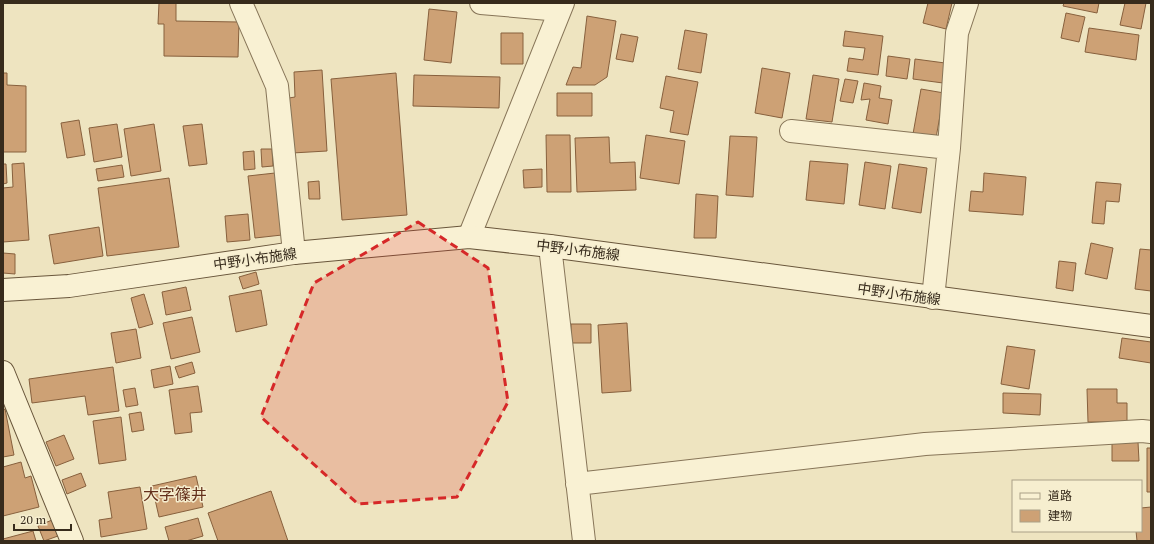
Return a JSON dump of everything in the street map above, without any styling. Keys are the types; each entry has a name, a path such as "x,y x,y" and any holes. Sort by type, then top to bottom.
{"street":[{"path":"241,3 277,86 294,253"},
{"path":"469,237 561,6 481,3"},
{"path":"933,298 949,148 957,33 967,3"},
{"path":"791,131 949,148"},
{"name":"中野小布施線","path":"3,290 69,286 294,253 469,237 550,246 1151,326"},
{"path":"550,246 584,541"},
{"path":"3,372 72,541"},
{"path":"577,484 925,444 1142,431 1151,432"}],"highlighted area":[{"path":"418,222 488,268 508,402 457,497 358,504 261,417 314,283"}],"building":[{"path":"159,3 176,3 176,21 239,22 238,57 164,56 164,24 158,24"},
{"path":"928,3 952,3 946,29 923,23"},
{"path":"1064,3 1099,3 1097,13 1063,6"},
{"path":"1125,3 1146,3 1141,29 1120,25"},
{"path":"429,9 457,12 451,63 424,60"},
{"path":"1066,13 1085,17 1079,42 1061,38"},
{"path":"587,16 616,21 607,77 595,85 566,85 573,67 581,68"},
{"path":"1089,28 1139,35 1136,60 1085,52"},
{"path":"685,30 707,34 701,73 678,69"},
{"path":"845,31 883,36 878,75 847,71 849,58 863,60 865,48 843,46"},
{"path":"501,33 523,33 523,64 501,64"},
{"path":"621,34 638,37 633,62 616,59"},
{"path":"888,56 910,59 907,79 886,76"},
{"path":"915,59 945,63 943,83 913,79"},
{"path":"762,68 790,73 782,118 755,113"},
{"path":"322,70 327,151 292,153 289,98 295,97 294,72"},
{"path":"3,73 7,73 7,85 26,86 26,152 3,152"},
{"path":"396,73 407,215 342,220 331,79"},
{"path":"414,75 500,77 499,108 413,106"},
{"path":"813,75 839,79 832,122 806,119"},
{"path":"666,76 698,82 688,135 670,132 674,111 660,108"},
{"path":"845,79 858,81 853,103 840,101"},
{"path":"864,83 881,86 879,98 892,100 888,124 866,120 870,99 861,100"},
{"path":"921,89 944,93 936,138 913,134"},
{"path":"557,93 592,93 592,116 557,116"},
{"path":"79,120 85,155 67,158 61,123"},
{"path":"117,124 122,157 94,162 89,128"},
{"path":"154,124 161,171 131,176 124,129"},
{"path":"202,124 207,164 189,166 183,126"},
{"path":"546,135 570,135 571,192 547,192"},
{"path":"646,135 685,141 679,184 640,178"},
{"path":"730,136 757,137 753,197 726,195"},
{"path":"609,137 610,163 635,162 636,190 577,192 575,138"},
{"path":"261,149 272,149 273,166 262,167"},
{"path":"254,151 255,169 244,170 243,152"},
{"path":"810,161 848,164 844,204 806,200"},
{"path":"865,162 891,166 885,209 859,205"},
{"path":"24,163 29,240 3,242 3,188 13,187 12,164"},
{"path":"3,164 6,164 7,183 3,184"},
{"path":"899,164 927,168 921,213 892,208"},
{"path":"122,165 124,177 98,181 96,169"},
{"path":"542,169 542,187 524,188 523,170"},
{"path":"275,173 282,235 255,238 248,176"},
{"path":"984,173 1026,177 1023,215 969,211 971,191 983,192"},
{"path":"169,178 179,247 107,256 98,188"},
{"path":"319,181 320,199 309,199 308,182"},
{"path":"1096,182 1121,184 1119,202 1106,201 1104,224 1092,223"},
{"path":"696,194 718,196 716,238 694,238"},
{"path":"248,214 250,240 227,242 225,216"},
{"path":"99,227 103,256 54,264 49,235"},
{"path":"1091,243 1113,248 1107,279 1085,274"},
{"path":"1140,249 1151,250 1151,291 1135,289"},
{"path":"3,253 15,254 15,274 3,273"},
{"path":"1059,261 1076,263 1073,291 1056,288"},
{"path":"256,272 259,284 243,289 239,277"},
{"path":"186,287 191,310 166,315 162,292"},
{"path":"261,290 267,325 236,332 229,296"},
{"path":"144,294 153,324 139,328 131,298"},
{"path":"192,317 200,352 171,359 163,323"},
{"path":"627,323 631,391 602,393 598,325"},
{"path":"571,324 591,324 591,343 571,343"},
{"path":"136,329 141,358 116,363 111,333"},
{"path":"1122,338 1151,342 1151,363 1119,358"},
{"path":"1007,346 1035,350 1029,389 1001,384"},
{"path":"192,362 195,373 179,378 175,367"},
{"path":"170,366 173,384 154,388 151,370"},
{"path":"113,367 119,411 88,415 85,396 32,403 29,379"},
{"path":"198,386 202,412 190,413 192,432 175,434 169,390"},
{"path":"135,388 138,405 126,407 123,390"},
{"path":"1087,389 1117,389 1117,403 1127,403 1127,422 1088,422"},
{"path":"1003,393 1041,394 1040,415 1003,413"},
{"path":"5,409 14,455 3,457 3,410"},
{"path":"141,412 144,430 132,432 129,414"},
{"path":"121,417 126,460 99,464 93,421"},
{"path":"64,435 74,459 56,466 46,442"},
{"path":"1112,442 1138,442 1139,461 1112,461"},
{"path":"1147,448 1151,448 1151,492 1147,492"},
{"path":"21,462 25,478 31,476 39,507 3,516 3,467"},
{"path":"81,473 86,486 67,494 62,480"},
{"path":"196,476 203,507 159,517 152,486"},
{"path":"140,487 147,529 101,537 99,520 112,518 108,492"},
{"path":"271,491 288,541 218,541 208,513"},
{"path":"1151,507 1151,541 1137,541 1136,532 1142,532 1142,508"},
{"path":"198,518 203,536 186,541 169,541 165,527"},
{"path":"52,520 58,536 44,541 38,526"},
{"path":"33,531 36,541 3,541 3,539"}],"district":[{"name":"大字篠井","path":"175,494"}]}
